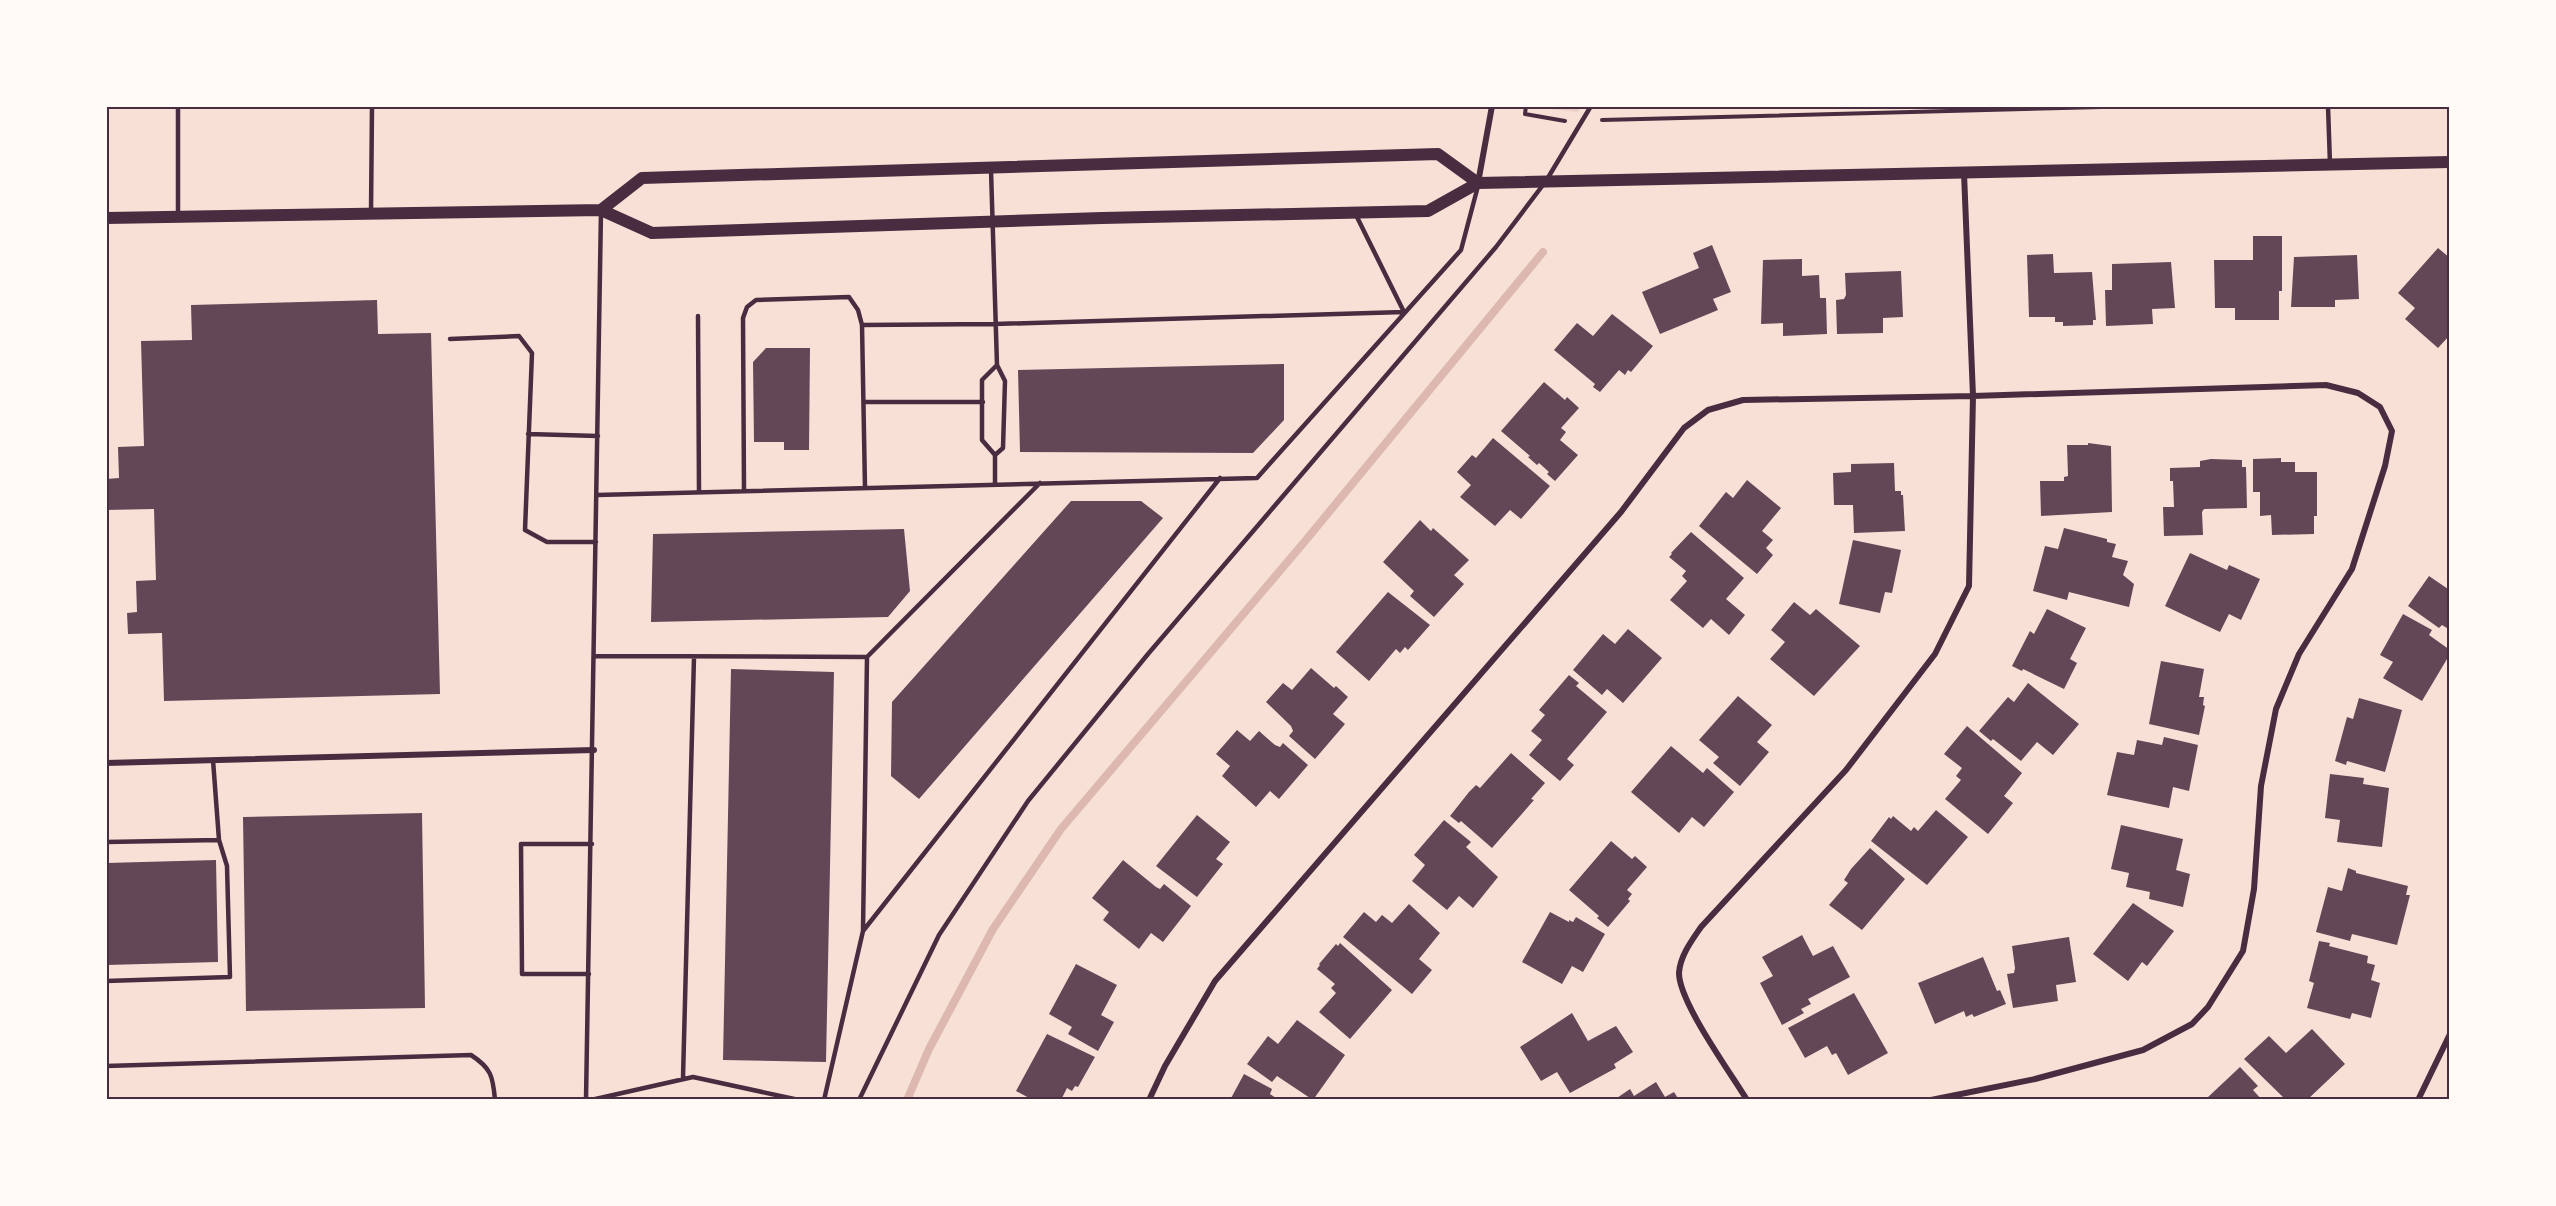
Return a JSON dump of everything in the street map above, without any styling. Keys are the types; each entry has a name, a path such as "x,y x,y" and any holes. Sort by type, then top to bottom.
{"main road":[{"path":"601,210 642,178 991,170 1438,154 1479,183"},
{"path":"106,218 601,210 652,233 1428,211 1479,183 2450,162"}],"street":[{"path":"1479,183 1492,106"},
{"path":"1747,1100 1685,998 1679,973 1686,949 1701,927 1846,770 1935,654 1969,586 1973,396 1964,173"},
{"path":"1149,1100 1165,1066 1215,981 1622,512 1684,428 1708,410 1743,400 1973,396 2326,385 2358,393 2380,407 2392,431 2385,466 2352,569 2299,654 2276,709 2261,786 2254,889 2243,951 2220,990 2192,1024 2144,1050 2035,1079 1931,1100"},
{"path":"106,763 594,750"},
{"path":"2418,1100 2450,1034"}],"lane":[{"path":"178,106 178,216"},
{"path":"371,213 372,106"},
{"path":"860,1100 939,935 1028,801 1148,654 1496,247 1546,181 1591,106"},
{"path":"2328,106 2330,164"},
{"path":"991,170 997,365 1005,381 1004,448 995,455"},
{"path":"597,495 1257,478 1461,250 1479,183"},
{"path":"601,210 588,1100 693,1077 799,1100"},
{"path":"1355,212 1404,312"},
{"path":"744,491 743,318 747,308 756,300 849,297 858,310 862,325 865,488"},
{"path":"862,325 995,324 1404,312"},
{"path":"698,316 699,492"},
{"path":"450,339 519,336 532,353 525,530 548,542 596,542"},
{"path":"995,484 995,455 982,440 982,380 997,365"},
{"path":"864,402 983,402"},
{"path":"528,434 598,436"},
{"path":"863,931 1220,478"},
{"path":"824,1100 863,931 867,657 1040,483"},
{"path":"595,656 867,657"},
{"path":"683,1078 694,657"},
{"path":"106,981 230,977 227,866 219,840 213,760"},
{"path":"106,842 219,840"},
{"path":"589,974 522,974 521,844 592,844"},
{"path":"106,1066 471,1055 485,1065 494,1080 495,1100"}],"path":[{"path":"1526,106 1526,114 1566,121 2142,106"}],"shaded area":[{"path":"1580,106 1578,112 1529,107"}],"building":[{"path":"2253,236 2282,236 2282,291 2279,291 2279,320 2235,320 2235,308 2215,308 2214,260 2253,260"},
{"path":"1712,245 1731,292 1713,299 1718,310 1660,334 1642,292 1699,268 1693,253"},
{"path":"2438,248 2450,258 2450,335 2438,348 2405,319 2415,308 2398,293"},
{"path":"2053,254 2054,273 2092,272 2096,320 2093,320 2093,325 2063,326 2063,322 2055,322 2055,317 2029,317 2027,255"},
{"path":"2357,255 2359,299 2335,300 2335,307 2291,307 2294,257"},
{"path":"1802,259 1802,276 1819,275 1820,298 1826,298 1827,334 1783,336 1783,323 1761,324 1763,260"},
{"path":"2171,262 2175,308 2152,309 2153,324 2106,326 2105,290 2112,290 2112,264"},
{"path":"1901,271 1903,317 1883,318 1883,333 1837,334 1836,300 1844,299 1846,295 1845,273"},
{"path":"377,300 378,334 431,333 440,694 164,701 162,633 128,634 127,613 137,612 136,581 156,580 154,509 106,510 106,479 119,478 118,447 144,446 141,341 192,340 191,305"},
{"path":"1612,314 1653,346 1631,372 1628,370 1625,375 1619,370 1600,392 1593,387 1595,384 1554,350 1577,323 1593,336"},
{"path":"766,348 810,348 809,450 784,450 784,442 754,442 753,362"},
{"path":"1284,364 1284,420 1253,453 1020,452 1018,370"},
{"path":"1544,382 1565,400 1567,397 1579,408 1561,428 1566,432 1560,440 1578,455 1555,481 1547,474 1549,472 1539,463 1537,465 1501,431"},
{"path":"1493,438 1550,486 1521,519 1510,510 1495,526 1460,497 1471,485 1457,472 1472,455 1476,458"},
{"path":"2088,443 2111,446 2112,512 2041,516 2040,481 2064,481 2064,477 2068,476 2067,445 2088,445"},
{"path":"2281,458 2281,462 2295,462 2295,472 2317,472 2317,516 2314,516 2314,534 2272,535 2271,515 2260,516 2260,492 2253,492 2253,459"},
{"path":"2242,460 2242,467 2246,467 2247,508 2204,509 2202,512 2203,535 2164,536 2163,507 2174,507 2170,468 2200,467 2200,461"},
{"path":"1894,463 1895,491 1901,491 1903,495 1905,531 1854,533 1853,505 1834,505 1833,473 1851,472 1851,464"},
{"path":"1747,480 1781,508 1762,531 1773,540 1766,548 1773,555 1757,574 1699,526 1726,492 1733,498"},
{"path":"1071,501 1141,501 1163,518 919,799 891,776 892,702"},
{"path":"1420,520 1431,531 1433,528 1469,560 1454,575 1464,584 1434,617 1410,596 1414,591 1383,562"},
{"path":"2064,528 2107,539 2107,542 2116,544 2112,557 2128,561 2123,575 2134,584 2129,607 2069,592 2067,600 2033,591 2045,546 2058,549"},
{"path":"904,529 910,591 888,617 651,622 653,534"},
{"path":"1691,532 1744,578 1726,599 1745,615 1729,635 1711,619 1703,628 1670,600 1687,581 1682,576 1686,571 1669,557"},
{"path":"1853,540 1901,550 1892,593 1885,592 1880,613 1839,604"},
{"path":"2190,553 2227,570 2229,565 2260,579 2241,620 2229,614 2220,632 2165,606"},
{"path":"2429,576 2448,589 2450,587 2450,630 2442,625 2439,628 2408,606"},
{"path":"1388,592 1430,625 1408,650 1405,647 1400,653 1396,649 1369,681 1336,652"},
{"path":"1794,602 1810,615 1816,609 1860,646 1814,696 1770,659 1785,642 1771,630"},
{"path":"2047,609 2086,628 2070,659 2077,663 2064,689 2012,666 2030,631 2034,634"},
{"path":"2403,614 2432,630 2429,635 2450,650 2450,654 2422,701 2383,678 2393,662 2380,655"},
{"path":"1628,629 1662,658 1623,703 1607,689 1602,695 1573,670 1603,634 1615,644"},
{"path":"2161,661 2204,669 2199,697 2204,697 2203,705 2205,706 2199,735 2149,724"},
{"path":"1311,668 1348,697 1333,714 1345,724 1315,759 1289,736 1293,731 1291,726 1266,702 1283,683 1292,690"},
{"path":"731,669 834,672 826,1062 723,1060"},
{"path":"1569,675 1579,683 1576,686 1607,712 1567,759 1574,765 1560,781 1529,755 1542,740 1531,731 1545,715 1539,710"},
{"path":"2028,683 2079,724 2053,755 2037,742 2021,761 1979,731 2008,697 2014,702"},
{"path":"1738,696 1772,725 1757,742 1769,752 1740,786 1713,763 1719,757 1699,740"},
{"path":"2359,698 2402,710 2385,772 2347,761 2346,765 2335,761 2347,717 2353,719"},
{"path":"1967,726 2022,773 2004,796 2013,803 1988,834 1945,799 1961,780 1956,776 1962,768 1944,754"},
{"path":"1237,730 1250,741 1259,731 1275,745 1280,747 1283,743 1308,765 1279,799 1270,791 1256,807 1222,776 1230,766 1216,754"},
{"path":"2164,737 2198,745 2189,791 2173,787 2169,808 2107,795 2117,752 2134,755 2137,740 2162,745"},
{"path":"1671,746 1703,773 1707,768 1734,792 1704,827 1692,817 1679,833 1631,792"},
{"path":"1511,753 1545,783 1531,799 1534,800 1492,848 1461,821 1459,823 1450,816 1469,792 1476,785 1480,788"},
{"path":"2330,774 2364,778 2363,784 2389,788 2382,847 2337,842 2340,820 2325,818"},
{"path":"1936,810 1968,837 1927,885 1871,841 1889,817 1891,819 1893,816 1911,831 1914,827 1918,831"},
{"path":"422,813 425,1008 246,1011 243,817"},
{"path":"1197,815 1230,842 1216,859 1223,864 1197,897 1156,866"},
{"path":"1444,820 1471,842 1466,847 1498,877 1473,908 1459,896 1447,910 1412,881 1425,865 1414,855"},
{"path":"2121,825 2183,839 2176,870 2190,874 2183,907 2149,899 2150,892 2126,887 2129,873 2111,869"},
{"path":"1611,841 1632,859 1635,856 1647,867 1627,890 1632,894 1628,899 1630,901 1608,927 1569,890"},
{"path":"1870,848 1905,879 1862,930 1829,905 1848,883 1844,880 1851,869"},
{"path":"216,860 218,962 106,965 106,863"},
{"path":"1123,860 1156,887 1160,889 1164,884 1191,906 1163,942 1151,933 1139,949 1103,920 1109,912 1092,898"},
{"path":"2348,868 2356,873 2408,886 2406,895 2410,895 2397,945 2352,934 2350,941 2316,932 2328,887 2342,891"},
{"path":"2133,903 2174,931 2147,966 2142,962 2128,981 2093,954"},
{"path":"1409,904 1440,933 1419,959 1432,970 1412,994 1343,937 1364,912 1376,922 1382,915 1392,923"},
{"path":"1550,912 1569,922 1569,920 1573,922 1576,917 1605,934 1583,972 1572,966 1562,984 1522,962"},
{"path":"1802,935 1813,956 1833,946 1850,977 1808,999 1811,1004 1801,1009 1804,1013 1782,1025 1760,983 1773,976 1762,957"},
{"path":"2069,937 2076,982 2056,985 2058,1001 2013,1008 2007,974 2014,973 2015,968 2012,946"},
{"path":"2319,941 2330,943 2329,946 2368,956 2367,963 2375,965 2371,980 2380,983 2371,1018 2352,1013 2350,1019 2307,1008 2314,983 2309,981"},
{"path":"1340,943 1392,990 1350,1039 1319,1012 1336,993 1331,988 1335,984 1317,969 1336,944 1338,946"},
{"path":"1983,957 1997,991 2000,990 2006,1004 1974,1017 1972,1014 1966,1017 1964,1011 1935,1024 1918,983"},
{"path":"1076,964 1117,985 1101,1015 1114,1022 1098,1051 1068,1034 1072,1027 1049,1014"},
{"path":"1854,993 1888,1053 1848,1075 1836,1053 1832,1055 1827,1046 1805,1058 1788,1028"},
{"path":"1572,1013 1588,1041 1616,1026 1633,1052 1614,1064 1616,1068 1570,1093 1557,1072 1541,1081 1520,1047"},
{"path":"1297,1020 1345,1055 1313,1100 1277,1076 1272,1082 1247,1064 1268,1036 1278,1044"},
{"path":"2312,1029 2345,1064 2307,1100 2286,1100 2244,1059 2269,1036 2286,1053"},
{"path":"1047,1034 1095,1057 1078,1087 1075,1086 1072,1091 1067,1088 1061,1100 1033,1100 1016,1091"},
{"path":"2240,1067 2258,1086 2253,1090 2262,1100 2209,1100 2207,1098"},
{"path":"1244,1074 1272,1089 1270,1094 1279,1100 1230,1100"},
{"path":"1656,1082 1665,1097 1674,1092 1679,1100 1614,1100 1630,1089 1634,1096"}],"waterway":[{"path":"907,1100 929,1049 993,929 1061,829 1306,540 1543,252"}]}
